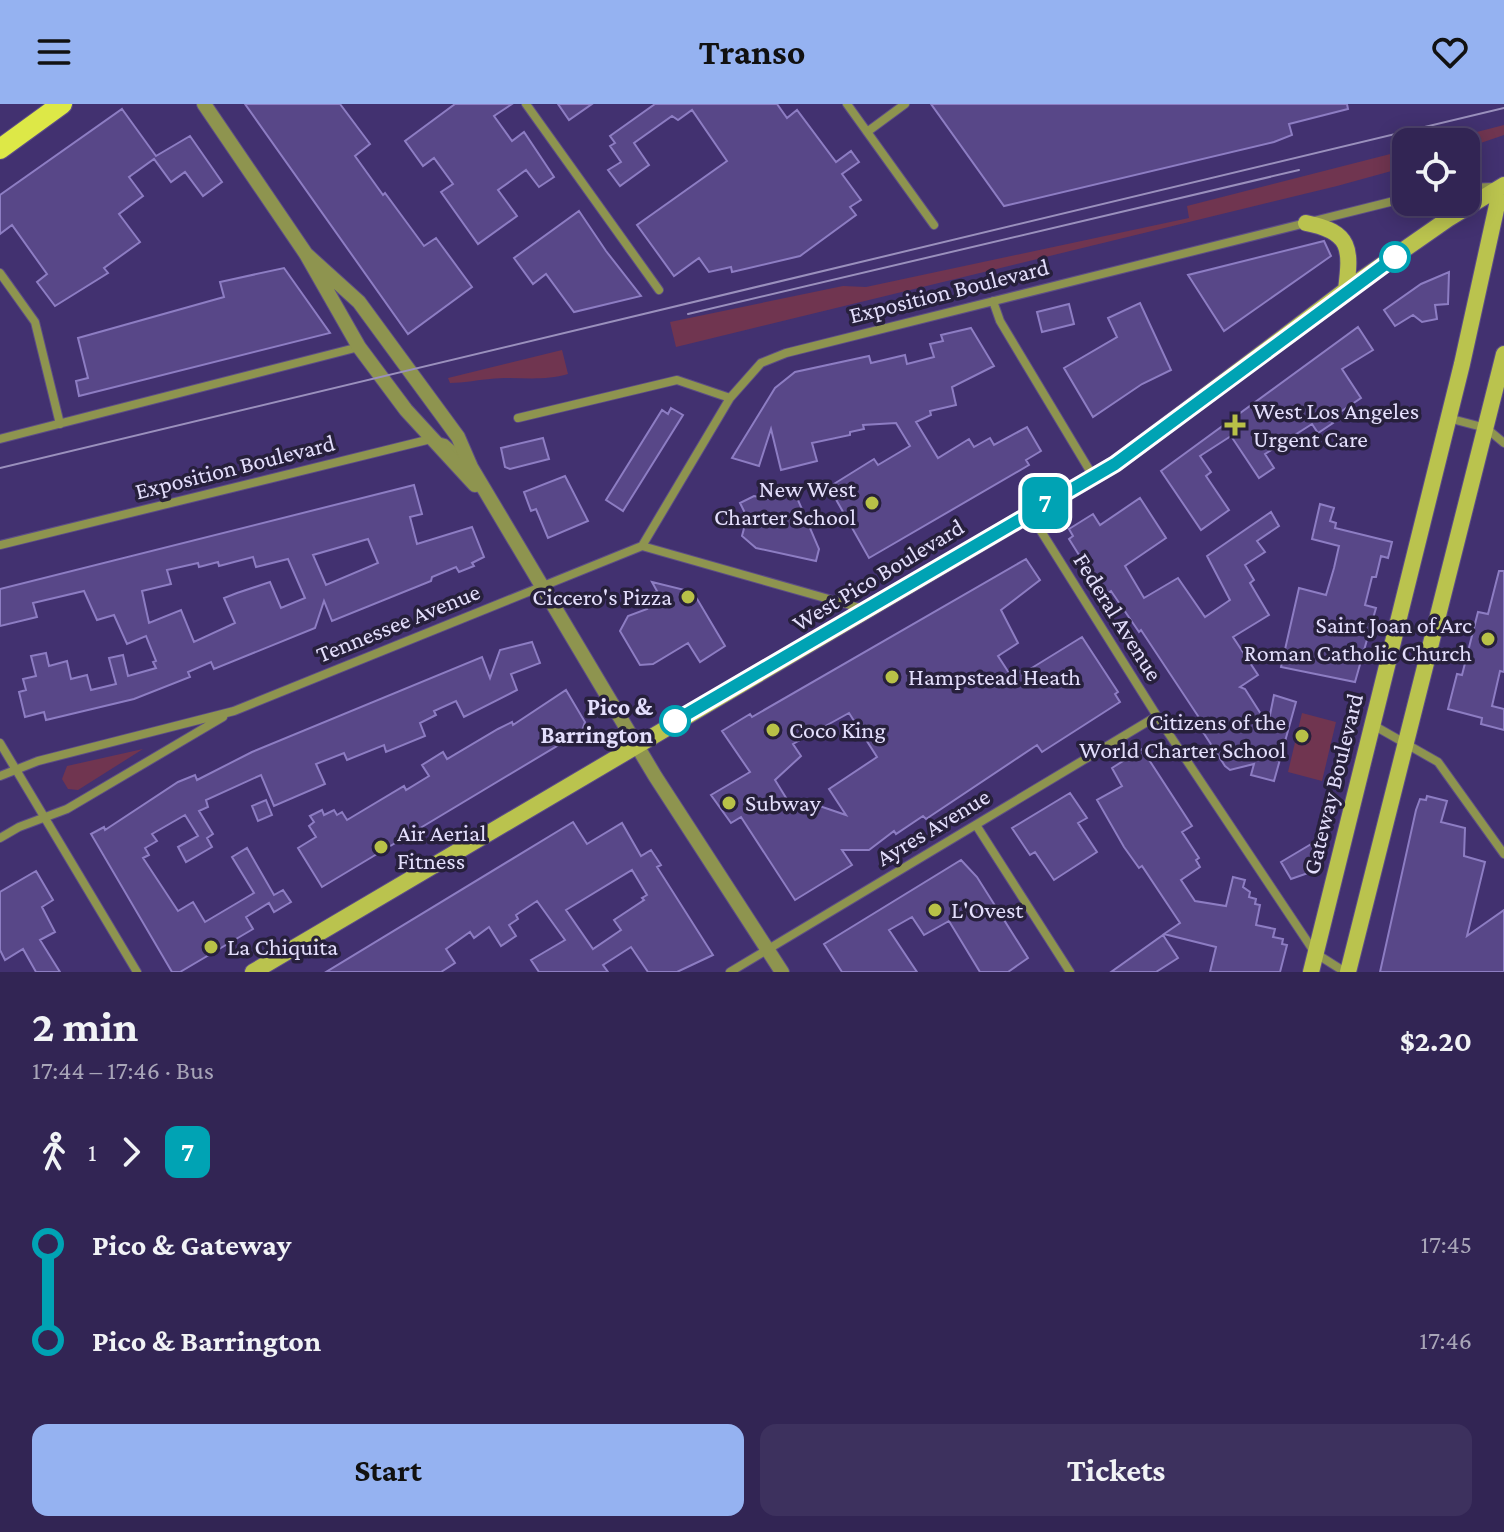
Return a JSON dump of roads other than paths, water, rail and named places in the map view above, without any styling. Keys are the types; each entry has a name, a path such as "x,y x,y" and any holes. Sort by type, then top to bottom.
{"main road":[{"path":"0,149 62,104"},
{"name":"West Pico Boulevard","path":"253,972 1093,476 1179,418 1346,290 1503,186"},
{"name":"Gateway Boulevard","path":"1311,972 1503,186"},
{"path":"1306,223 1324,226 1349,247 1346,290"},
{"path":"1346,972 1408,742 1504,354"}],"street":[{"path":"204,104 306,254 359,347 431,439 492,502"},
{"path":"526,104 659,290"},
{"path":"847,104 934,225"},
{"path":"867,132 905,104"},
{"path":"1480,187 1503,186"},
{"name":"Exposition Boulevard","path":"730,398 761,363 786,353 1392,202"},
{"path":"306,254 359,302 458,437 471,467 636,744 782,972"},
{"path":"0,273 35,322 60,424"},
{"path":"993,301 1000,321 1093,476"},
{"path":"359,302 364,332 359,347"},
{"path":"0,439 359,347"},
{"path":"518,418 677,380 730,398 642,546 869,610"},
{"path":"1448,418 1486,428 1504,443"},
{"path":"431,439 445,443 471,467"},
{"name":"Exposition Boulevard","path":"0,545 431,439"},
{"name":"Federal Avenue","path":"1028,512 1157,716 1315,953 1346,972"},
{"name":"Tennessee Avenue","path":"0,776 38,761 234,711 642,546"},
{"path":"0,838 67,809 234,711"},
{"name":"Ayres Avenue","path":"730,972 1157,716"},
{"path":"1372,725 1408,742 1438,762 1452,777 1504,854"},
{"path":"0,743 137,972"},
{"path":"976,825 1070,972"}],"tram line":[{"path":"0,468 1504,108"},
{"path":"688,314 1299,170"}],"place":[{"name":"West Los Angeles Urgent Care","path":"1235,425"},
{"name":"New West Charter School","path":"872,503"},
{"name":"Ciccero's Pizza","path":"688,597"},
{"name":"Saint Joan of Arc Roman Catholic Church","path":"1488,639"},
{"name":"Hampstead Heath","path":"892,677"},
{"name":"Pico & Barrington","path":"675,721"},
{"name":"Coco King","path":"773,730"},
{"name":"Citizens of the World Charter School","path":"1302,736"},
{"name":"Subway","path":"729,803"},
{"name":"Air Aerial Fitness","path":"381,847"},
{"name":"L'Ovest","path":"935,910"},
{"name":"La Chiquita","path":"211,947"}]}
